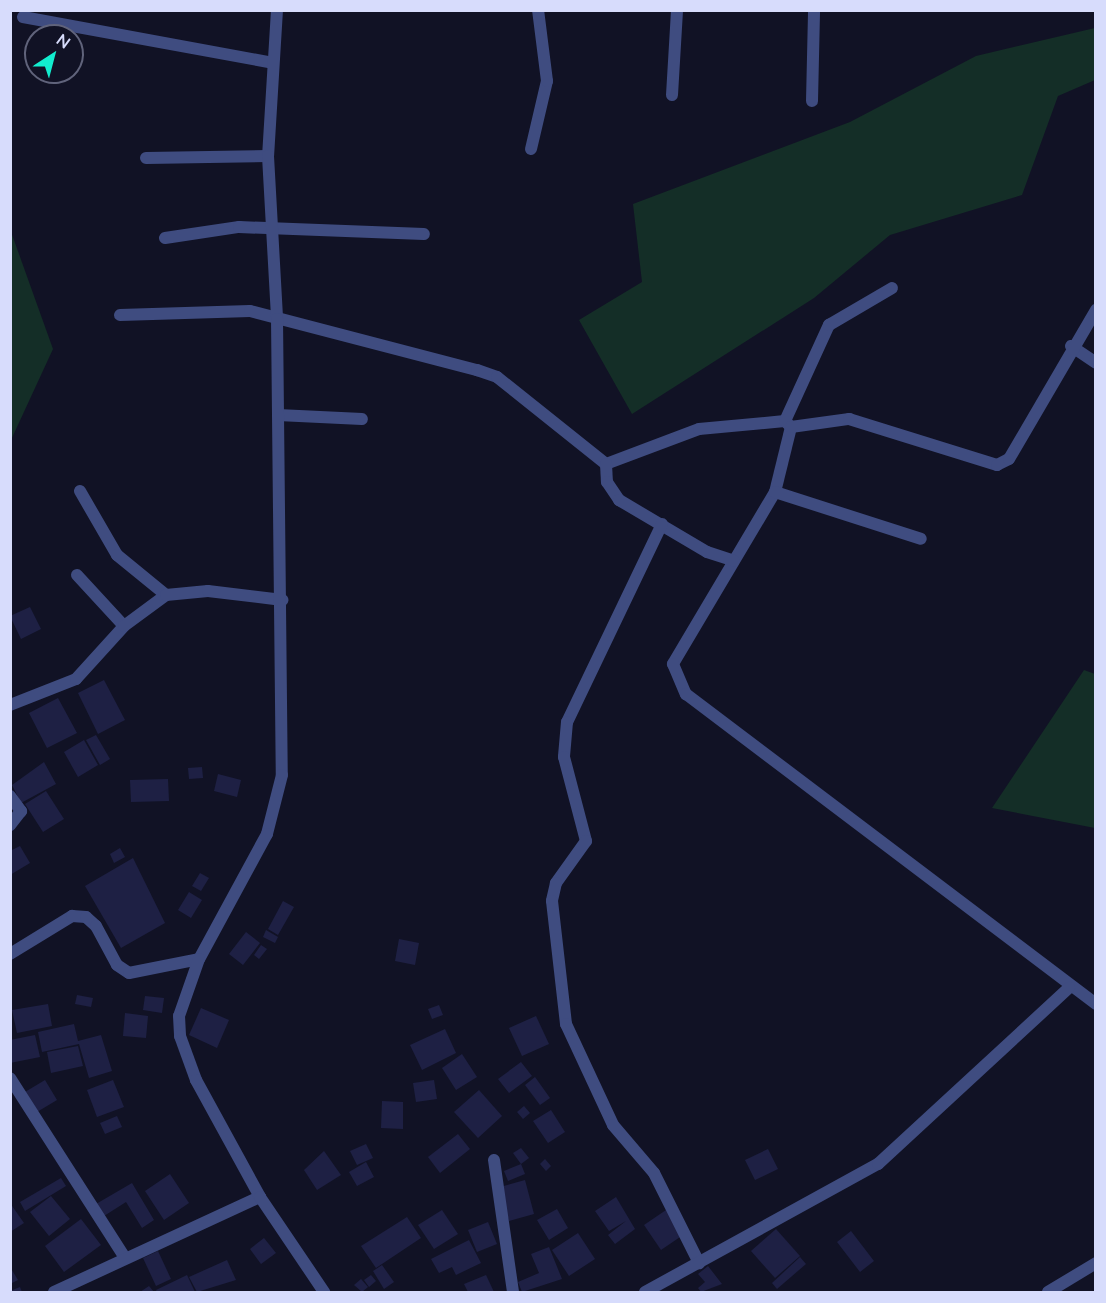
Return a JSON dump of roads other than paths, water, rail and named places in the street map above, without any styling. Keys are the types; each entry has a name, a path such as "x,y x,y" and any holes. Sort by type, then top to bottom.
{"street":[{"path":"277,10 268,156 274,230 277,319 284,748 277,804 267,834 199,959 179,1017 180,1036 196,1080 260,1197 324,1293"},
{"path":"531,149 547,81 538,10"},
{"path":"672,95 677,10"},
{"path":"812,101 814,10"},
{"path":"22,17 273,63"},
{"path":"146,158 268,156"},
{"path":"165,238 239,227 423,234"},
{"path":"892,288 829,325 788,424 775,492 673,664 686,694 1069,988 1095,1004"},
{"path":"120,315 224,309 325,327 498,377 606,464 607,482 619,500 707,552 734,561"},
{"path":"606,464 699,429 849,419 997,465 1009,459 1071,346 1095,310"},
{"path":"1071,346 1095,363"},
{"path":"278,415 362,419"},
{"path":"80,491 117,555 166,595"},
{"path":"775,492 921,539"},
{"path":"662,524 567,722 564,757 586,841 556,883 552,901 566,1024 613,1125 654,1173 699,1263"},
{"path":"77,574 124,626"},
{"path":"10,705 76,679 124,626 166,595 208,591 282,600"},
{"path":"10,796 21,811 10,825"},
{"path":"10,954 72,916 86,917 96,926 117,965 129,973 199,959"},
{"path":"645,1293 878,1164 1069,988"},
{"path":"10,1078 125,1258"},
{"path":"494,1160 513,1293"},
{"path":"61,1291 125,1258 260,1197"},
{"path":"1048,1293 1095,1263"}]}
